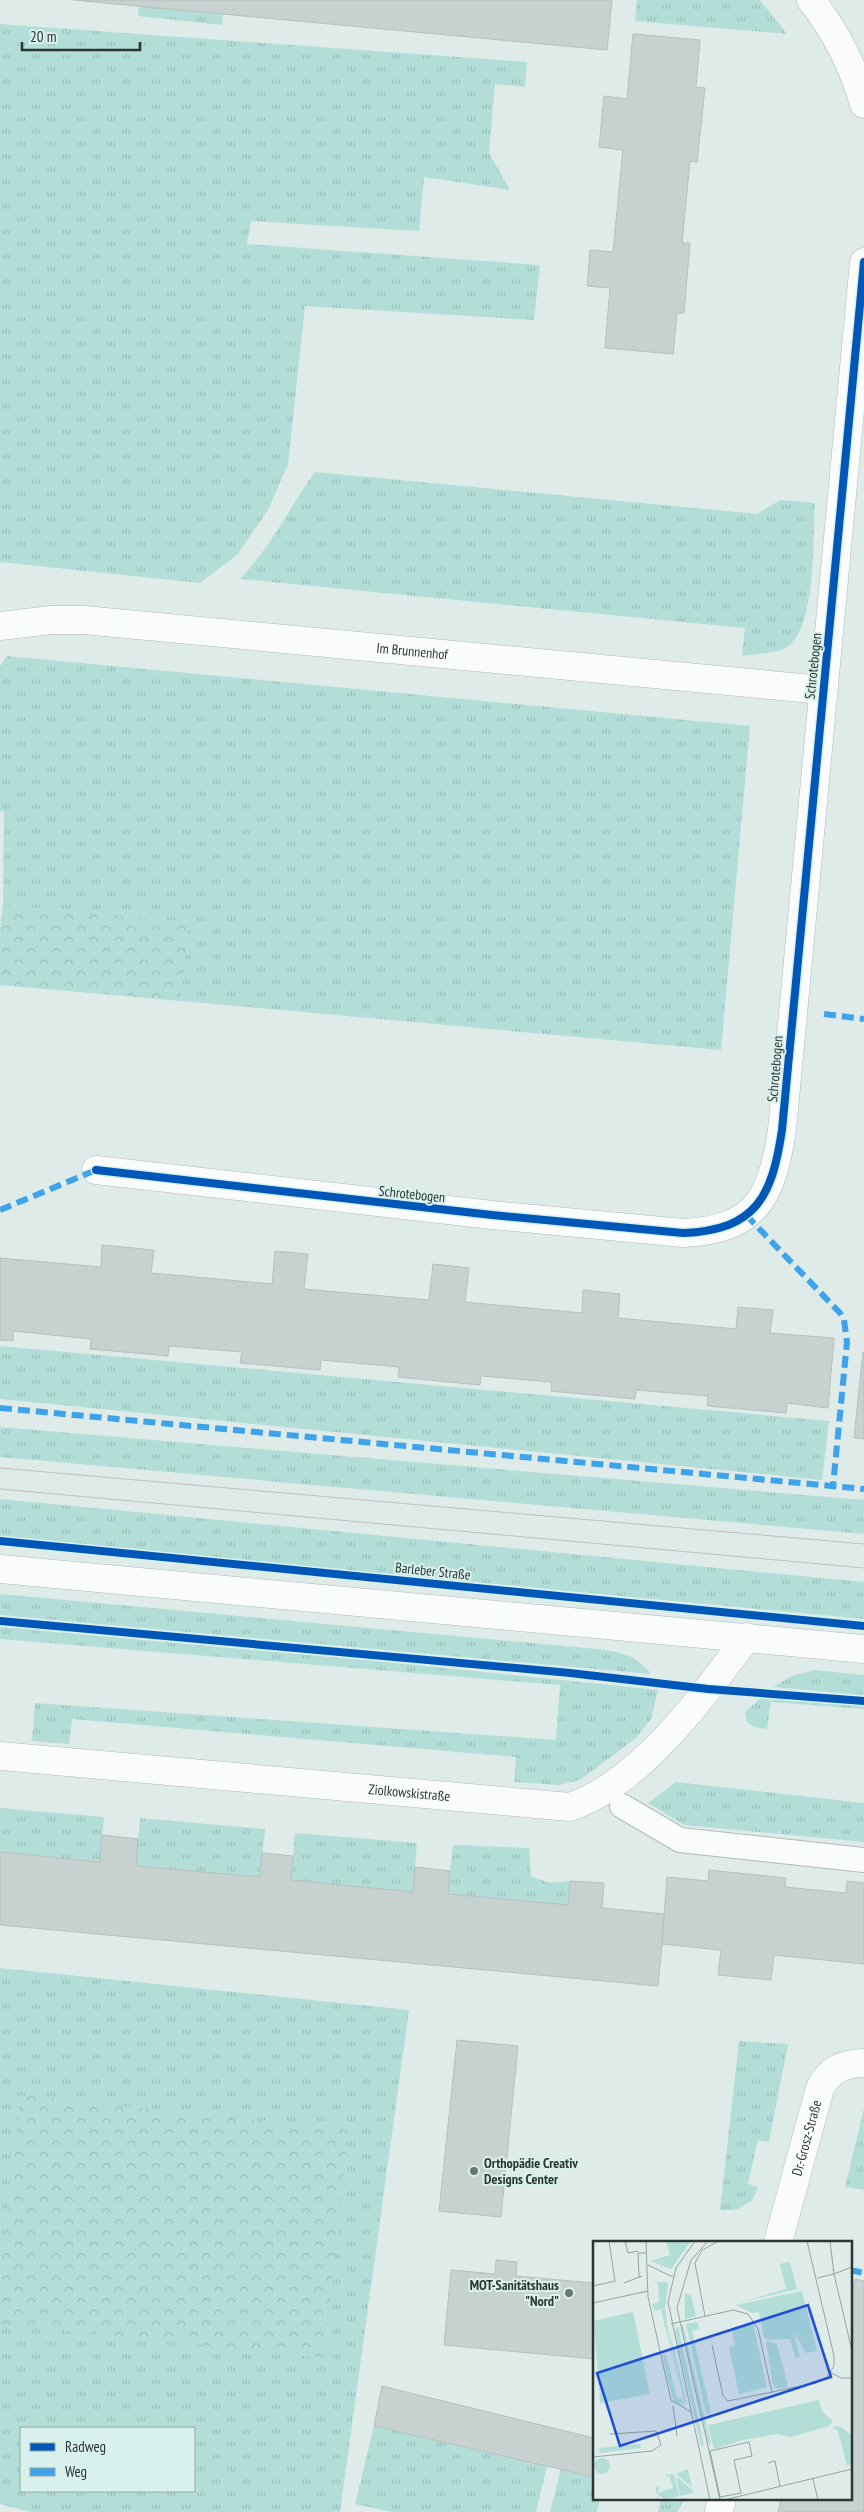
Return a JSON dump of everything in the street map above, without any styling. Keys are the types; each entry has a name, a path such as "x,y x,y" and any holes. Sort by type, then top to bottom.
{"street":[{"path":"811,0 842,45 855,74 864,104"},
{"name":"Schrotebogen","path":"96,1170 492,1215 683,1232 714,1229 746,1216 770,1186 776,1167 782,1130 864,262"},
{"name":"Im Brunnenhof","path":"0,626 43,621 84,620 823,690"},
{"path":"0,1569 747,1636 864,1649"},
{"name":"Ziolkowskistraße","path":"0,1756 570,1807 592,1798 648,1756 708,1689 747,1636"},
{"name":"Dr.-Grosz-Straße","path":"778,2241 820,2088 827,2076 839,2067 864,2063"}],"lane":[{"path":"622,1806 680,1840 864,1860"}],"green space":[{"path":"637,0 760,0 787,34 635,21"},
{"path":"139,6 223,14 222,25 138,16"},
{"path":"0,24 527,62 525,87 495,84 489,153 510,190 424,177 419,231 251,221 247,244 540,265 534,320 305,306 288,464 268,510 237,555 200,583 0,562"},
{"path":"315,472 757,514 780,500 815,503 811,582 803,623 795,639 784,649 742,656 745,628 240,579 261,554"},
{"path":"7,656 750,726 721,1050 181,1001 188,922 3,905 4,812 0,811 0,666"},
{"path":"3,905 189,922 181,1001 0,985 0,929"},
{"path":"0,1346 829,1421 822,1480 0,1399"},
{"path":"0,1427 864,1500 864,1534 0,1457"},
{"path":"0,1499 864,1582 864,1619 0,1537"},
{"path":"0,1594 597,1649 627,1655 639,1662 651,1674 0,1615"},
{"path":"0,1627 376,1661 658,1690 651,1719 636,1738 580,1780 559,1785 514,1782 516,1757 72,1719 69,1744 32,1741 35,1703 556,1740 560,1685 0,1639"},
{"path":"814,1670 864,1675 864,1695 773,1687 792,1676"},
{"path":"762,1697 864,1705 864,1709 771,1702 767,1729 754,1727 747,1722 745,1712"},
{"path":"676,1782 864,1803 864,1842 684,1825 648,1803"},
{"path":"0,1808 104,1817 100,1862 0,1852"},
{"path":"140,1818 265,1829 260,1877 136,1866"},
{"path":"295,1833 417,1843 413,1892 291,1880"},
{"path":"453,1845 529,1848 531,1876 549,1883 570,1881 568,1905 448,1894"},
{"path":"0,1968 409,2010 340,2512 31,2512 0,2504"},
{"path":"739,2041 788,2044 769,2142 758,2140 748,2184 758,2187 752,2201 736,2210 720,2210"},
{"path":"21,2095 348,2130 324,2358 0,2324 0,2291"},
{"path":"864,2108 864,2190 845,2187"},
{"path":"374,2426 547,2466 536,2512 392,2512 355,2504"},
{"path":"561,2469 593,2477 593,2500 600,2500 597,2512 550,2512"},
{"path":"661,2500 685,2500 677,2512 658,2512"}],"building":[{"path":"73,0 612,0 607,50"},
{"path":"633,34 700,40 696,87 705,88 697,162 690,161 682,243 690,243 684,313 677,313 673,354 605,348 610,288 587,286 590,250 613,252 623,150 599,147 604,96 627,99"},
{"path":"102,1245 154,1250 151,1273 272,1284 275,1251 308,1254 304,1289 429,1300 433,1264 469,1268 465,1302 582,1313 583,1290 620,1294 618,1318 736,1329 738,1307 773,1310 770,1333 834,1338 828,1408 787,1403 786,1413 707,1406 708,1396 636,1390 635,1399 551,1391 552,1382 481,1376 480,1385 398,1377 399,1367 321,1360 320,1370 240,1363 242,1352 169,1346 168,1356 90,1349 91,1339 13,1331 13,1341 0,1340 0,1258 101,1267"},
{"path":"864,1352 864,1439 854,1438"},
{"path":"102,1835 138,1839 136,1866 260,1877 262,1853 293,1856 291,1880 413,1892 415,1867 450,1871 448,1894 568,1905 570,1881 604,1883 602,1908 665,1914 658,1986 0,1925 0,1852 100,1862"},
{"path":"709,1870 786,1878 785,1887 846,1893 847,1881 864,1883 864,1964 774,1955 771,1980 718,1975 721,1950 662,1944 667,1877 708,1881"},
{"path":"457,2040 518,2046 501,2217 439,2211"},
{"path":"496,2260 517,2262 516,2276 593,2283 593,2359 444,2345 451,2270 495,2274"},
{"path":"855,2279 864,2281 864,2512 778,2512 781,2500 852,2500 852,2291"},
{"path":"382,2386 593,2438 593,2477 374,2426"}],"tram line":[{"path":"0,1468 864,1544"},
{"path":"0,1489 864,1568"}],"marked path":[{"path":"824,1014 864,1019"},
{"path":"0,1210 96,1170"},
{"path":"746,1215 840,1313 844,1320 847,1342 833,1486"},
{"path":"0,1408 864,1489"},
{"path":"852,2270 864,2273"}],"cycle path":[{"path":"96,1170 492,1215 683,1233 728,1225 744,1216 756,1205 766,1191 773,1174 782,1130 864,262"},
{"name":"Barleber Straße","path":"0,1541 864,1626"},
{"path":"0,1621 570,1673 708,1689 864,1701"}],"place":[{"name":"Orthopädie Creativ Designs Center","path":"474,2171"},
{"name":"MOT-Sanitätshaus \"Nord\"","path":"569,2293"}]}
